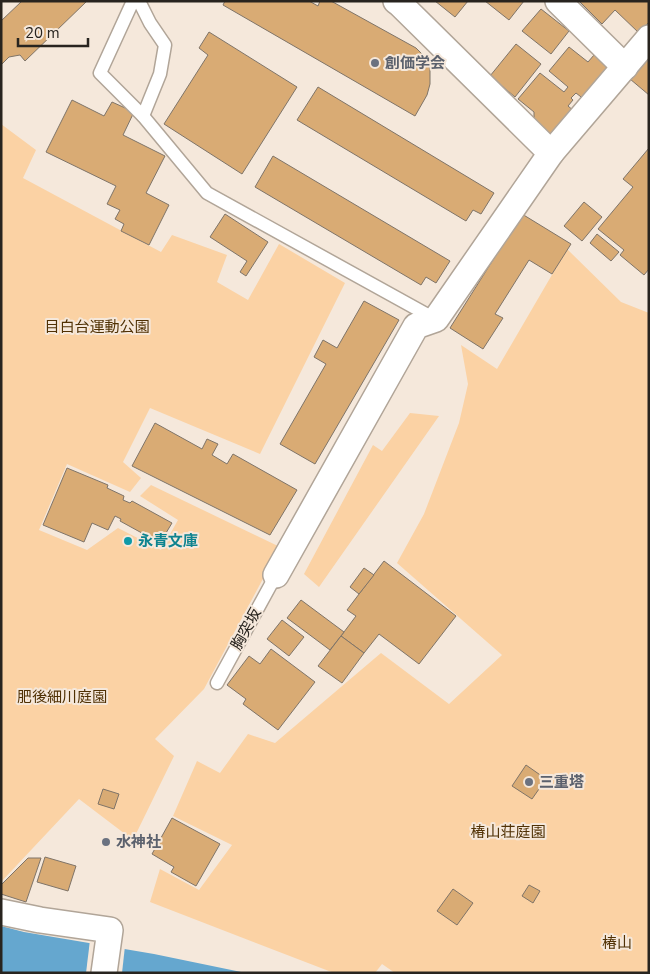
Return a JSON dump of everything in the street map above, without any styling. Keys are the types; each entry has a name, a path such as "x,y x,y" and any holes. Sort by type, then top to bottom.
{"street":[{"path":"558,1 625,68"},
{"path":"399,2 551,153"},
{"path":"276,575 416,326 436,319 551,153 649,38"},
{"path":"1,912 40,920 110,930 104,973"}],"lane":[{"path":"133,1 100,72 143,116 207,194 436,319"},
{"path":"139,1 165,45 160,74 143,116"},
{"name":"胸突坂","path":"217,683 276,575"}],"green space":[{"path":"1,124 36,150 23,178 161,252 172,235 227,255 217,282 248,300 279,244 345,283 260,454 150,408 123,462 141,478 130,492 67,464 39,530 87,550 118,528 161,550 178,520 140,496 151,485 280,547 204,689 155,739 174,756 133,840 79,799 1,882"},
{"name":"椿山荘庭園","path":"567,249 621,302 649,313 649,973 395,973 382,964 375,973 334,973 150,902 160,869 199,890 232,845 173,816 197,761 220,773 248,734 275,743 381,653 449,704 502,655 397,563 424,514 459,423 468,384 461,345 497,369"},
{"path":"410,413 439,416 319,587 304,574 373,445 382,451"}],"water":[{"path":"1,926 24,932 154,954 246,973 1,973"}],"pier":[{"path":"90,940 125,946 122,973 86,973"}],"building":[{"path":"22,1 87,1 25,61 20,55 9,57 1,65 1,21"},
{"name":"創価学会","path":"225,1 309,1 318,6 320,1 331,1 416,48 425,57 430,69 430,84 427,95 415,116 223,5"},
{"path":"435,1 468,1 455,17"},
{"path":"485,1 524,1 509,20"},
{"path":"579,1 649,1 649,22 639,33 615,10 602,24"},
{"path":"541,9 569,31 551,54 522,31"},
{"path":"209,32 297,87 242,174 164,124 208,55 199,48"},
{"path":"516,44 541,64 515,97 490,76"},
{"path":"569,47 588,62 594,55 611,69 585,100 576,93 571,98 573,100 568,106 574,111 553,136 534,121 534,112 518,99 540,73 564,92 568,87 549,71"},
{"path":"649,57 649,95 630,79"},
{"path":"318,87 494,193 481,214 473,210 466,221 297,120"},
{"path":"72,100 104,116 112,102 134,112 123,135 165,156 146,193 169,205 149,245 121,231 124,224 115,219 120,210 107,204 116,186 46,152"},
{"path":"649,148 649,269 644,275 620,255 624,250 598,229 633,187 623,179"},
{"path":"273,156 450,261 436,283 426,277 421,285 255,187"},
{"path":"584,202 602,217 582,241 564,226"},
{"path":"225,214 268,242 246,276 240,272 247,261 210,237"},
{"path":"522,214 571,244 552,274 529,260 495,314 503,318 483,349 450,328"},
{"path":"597,234 619,252 611,261 590,243"},
{"path":"364,301 399,320 315,464 280,444 326,364 314,357 323,340 337,348"},
{"path":"155,423 202,449 207,439 218,444 212,455 227,464 233,454 297,490 270,535 132,466"},
{"path":"67,468 108,485 107,488 124,496 123,500 130,503 132,501 172,523 160,543 120,521 121,519 115,516 108,530 92,523 84,542 43,525"},
{"path":"384,561 456,616 419,664 379,634 364,653 341,636 356,616 347,610"},
{"path":"364,568 374,575 359,594 350,587"},
{"path":"301,600 344,632 330,650 287,618"},
{"path":"282,620 304,637 289,656 267,639"},
{"path":"341,636 364,653 342,683 318,666"},
{"path":"271,649 315,682 278,730 243,704 246,699 227,685 249,656 260,664"},
{"name":"三重塔","path":"526,765 546,779 532,799 512,786"},
{"path":"103,789 119,794 114,809 98,804"},
{"path":"172,818 220,844 196,886 171,872 174,867 152,854"},
{"path":"45,857 76,866 68,891 37,882"},
{"path":"28,858 41,858 26,902 1,894 1,885"},
{"path":"529,885 540,891 533,903 522,896"},
{"path":"453,889 473,903 457,925 437,911"}],"place":[{"name":"創価学会","path":"375,63"},
{"name":"永青文庫","path":"128,541"},
{"name":"三重塔","path":"529,782"},
{"name":"水神社","path":"106,842"}],"park label":[{"name":"目白台運動公園","path":"97,327"},
{"name":"肥後細川庭園","path":"62,697"},
{"name":"椿山","path":"617,943"}]}
